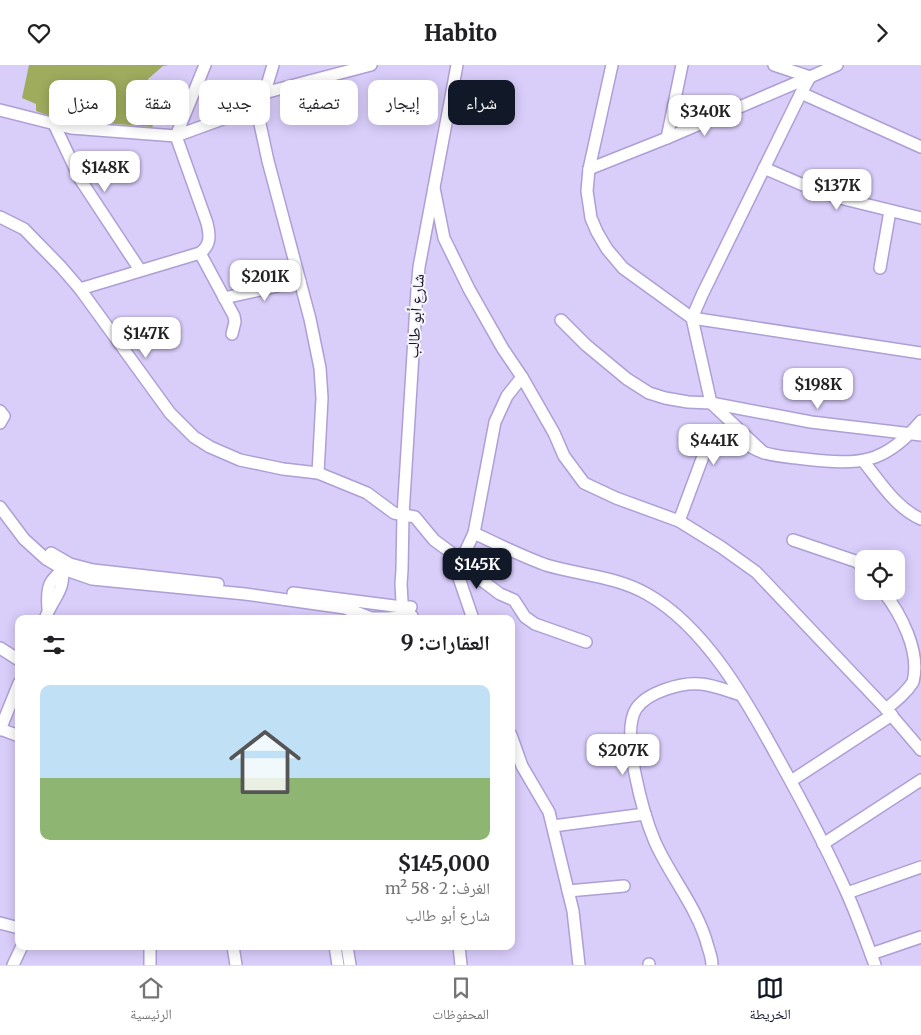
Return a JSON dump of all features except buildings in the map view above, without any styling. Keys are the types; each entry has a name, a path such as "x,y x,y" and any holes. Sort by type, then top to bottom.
{"street":[{"path":"80,289 200,253 208,244 209,229 176,136 205,65"},
{"path":"268,80 273,65"},
{"path":"270,91 371,65"},
{"path":"446,65 455,80"},
{"name":"شارع أبو طالب","path":"455,80 457,65"},
{"path":"612,65 589,169 587,191 591,217 607,249 623,267 692,318 921,353"},
{"path":"668,138 682,65"},
{"path":"774,65 810,77"},
{"path":"589,169 668,138 837,65"},
{"path":"764,453 711,403 692,318 800,93 810,77"},
{"path":"800,93 921,147"},
{"path":"0,110 49,123"},
{"name":"شارع أبو طالب","path":"407,614 407,584 402,570 403,515 417,290 419,267 448,116"},
{"path":"54,125 89,130 176,136 206,125"},
{"path":"54,125 80,179 140,270"},
{"path":"261,125 262,136 316,344 321,384 318,473"},
{"path":"764,168 817,191 921,218"},
{"path":"434,188 444,238 469,289 554,433 564,456 584,483 616,498 679,521 721,547 756,572 889,712 921,750"},
{"path":"880,268 890,211"},
{"path":"0,217 16,224 33,237 80,289 152,391 170,413 194,437 210,447 240,460 283,469 318,473 367,493 388,510 415,517 434,540 500,594 514,600 525,617 535,624 586,642"},
{"path":"200,253 234,316 235,322 232,334"},
{"path":"224,298 300,281"},
{"path":"561,320 586,345 636,386 649,393 665,398 711,403 811,422 915,435"},
{"path":"471,615 458,578 460,560 474,533 495,422 507,396 522,377"},
{"path":"0,411 4,416 0,423"},
{"path":"679,521 708,443 720,432 726,433 764,453 781,457 820,461 864,462 881,455 915,435 921,421"},
{"path":"864,462 894,499 910,513 921,519"},
{"path":"0,497 30,535 65,564 92,579 245,595 344,608 364,615"},
{"path":"0,507 24,539 46,559 65,564 93,571 246,587 407,614"},
{"path":"474,533 546,565 636,588 664,604 686,623 707,646 741,695 791,781 847,893 873,959 921,937"},
{"path":"793,541 855,561"},
{"path":"47,614 64,580 65,564"},
{"path":"791,781 889,712 913,681 918,667 916,648 905,623 889,600"},
{"path":"0,648 15,657"},
{"path":"712,965 700,921 656,843 645,814 634,768 631,722 636,709 652,695 675,686 701,684 741,695"},
{"path":"15,693 0,729 15,735"},
{"path":"515,746 526,775 547,807 553,826 576,931 579,965"},
{"path":"823,844 921,780"},
{"path":"553,826 645,814"},
{"path":"847,893 921,867"},
{"path":"568,891 624,886"},
{"path":"0,923 15,927"},
{"path":"13,965 20,950"},
{"path":"150,950 150,965"},
{"path":"234,950 236,965"},
{"path":"336,950 338,965"},
{"path":"348,950 350,965"},
{"path":"459,950 461,965"}],"green space":[{"path":"29,65 169,65 163,66 148,80 126,80 126,125 116,124 116,80 49,80 49,116 36,111 36,104 22,98"},
{"path":"128,125 153,125 152,127"}]}
